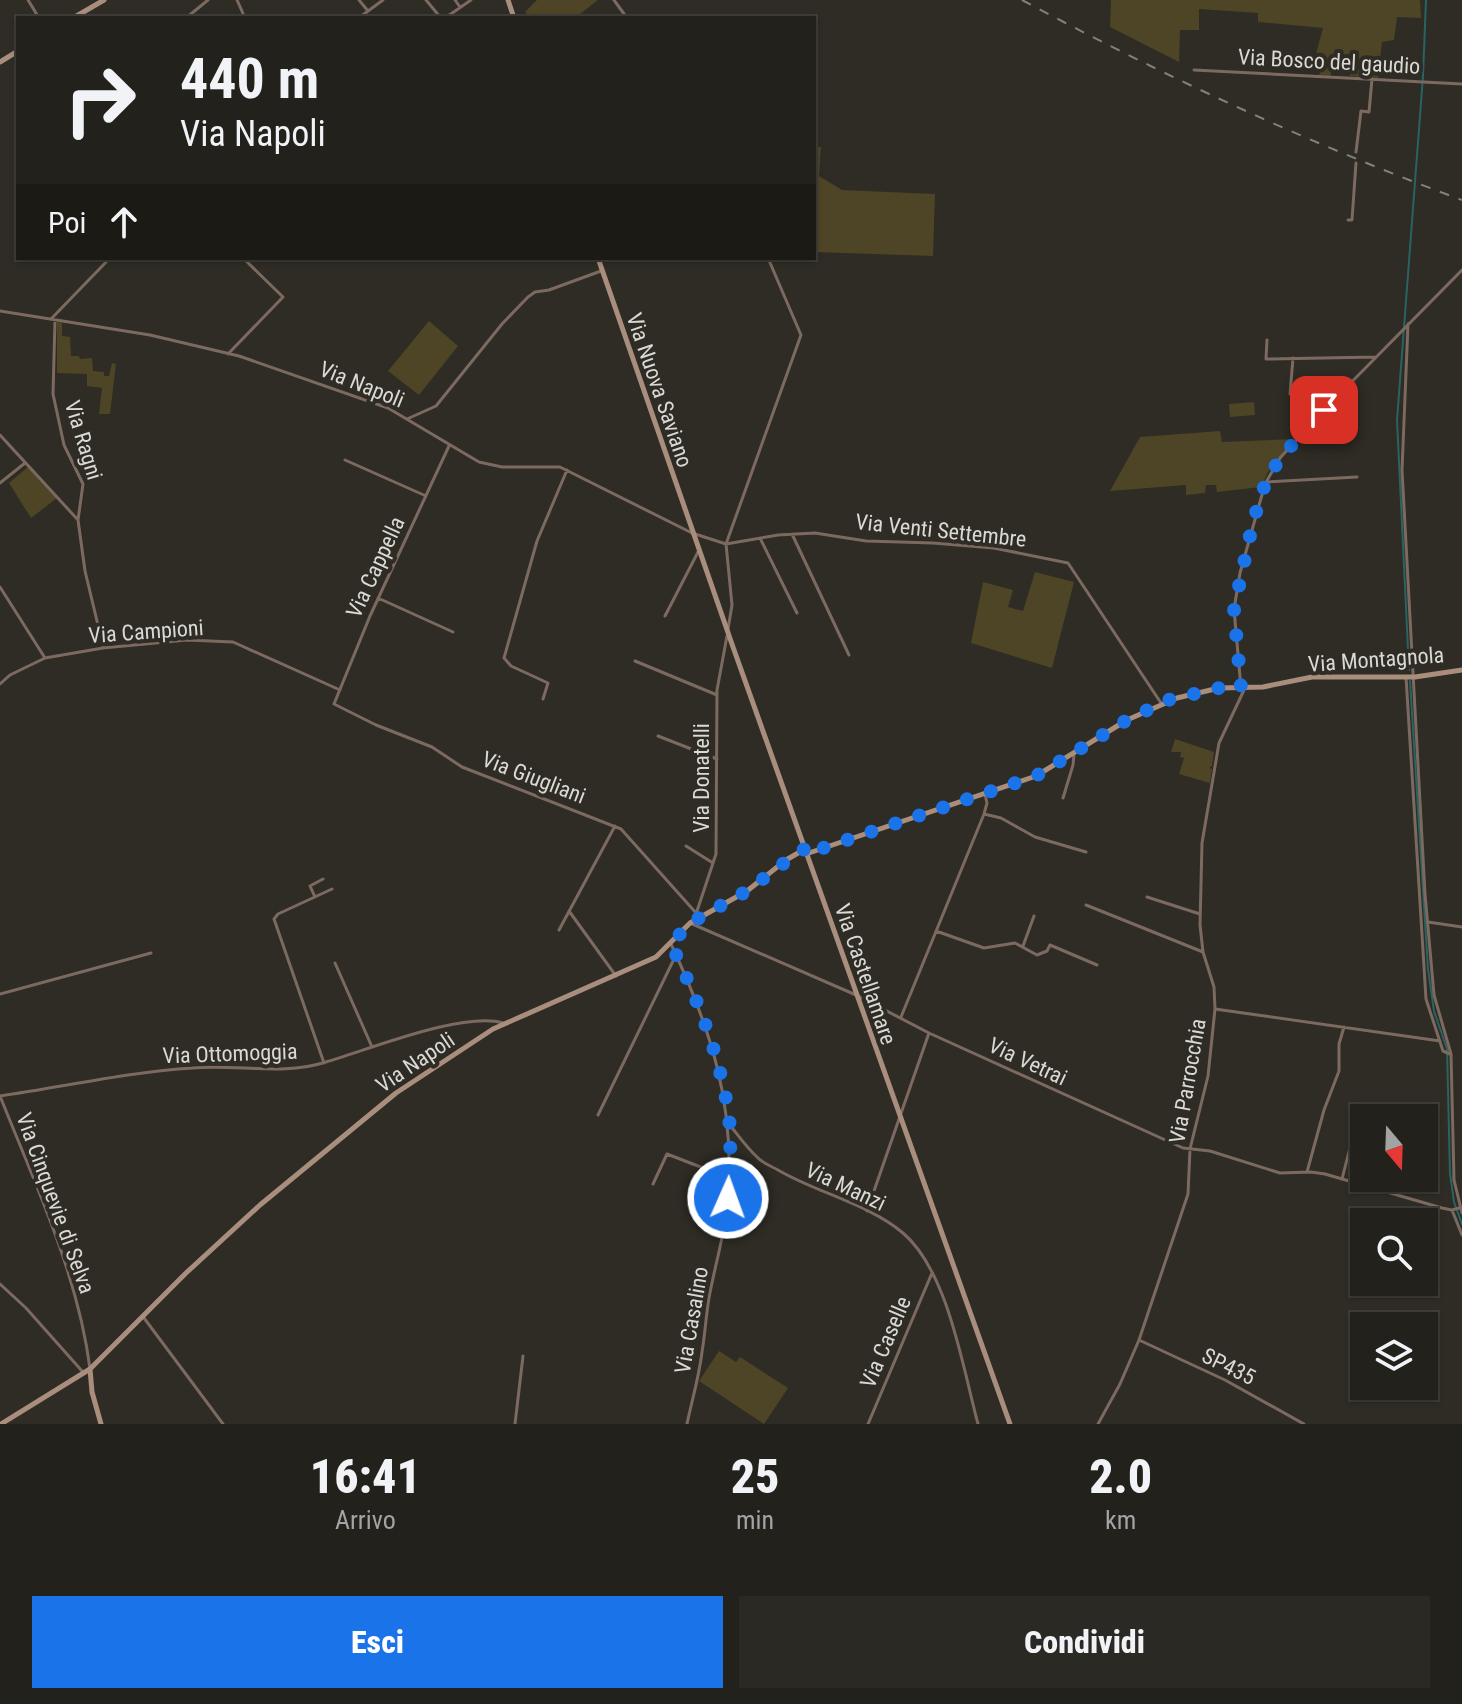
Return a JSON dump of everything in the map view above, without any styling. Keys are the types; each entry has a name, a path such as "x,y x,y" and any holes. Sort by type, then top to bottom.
{"street":[{"path":"76,16 104,0"},
{"path":"188,16 208,0"},
{"path":"359,0 371,16"},
{"path":"362,16 383,0"},
{"path":"426,0 441,16"},
{"path":"455,0 460,7"},
{"path":"446,16 471,0"},
{"name":"Via Bosco del gaudio","path":"1194,70 1462,84"},
{"path":"1356,152 1361,111 1369,112 1372,79"},
{"path":"1348,220 1352,220 1356,163"},
{"path":"53,320 108,260"},
{"path":"228,354 283,297 245,260"},
{"name":"Via Nuova Saviano","path":"599,260 692,533"},
{"path":"726,544 801,335 769,260"},
{"path":"407,419 436,406 502,324 528,297 602,270"},
{"path":"1243,688 1234,609 1243,560 1266,482 1280,458 1462,270"},
{"name":"Via Napoli","path":"0,311 150,335 228,354 388,408 449,446 489,466 567,470 692,533"},
{"name":"Via Ragni","path":"53,320 53,394 64,445 83,484 78,520 85,571 103,648"},
{"path":"1406,327 1401,443 1426,999 1440,1041 1448,1053"},
{"path":"1267,340 1266,359 1376,357"},
{"path":"1290,394 1293,358"},
{"name":"Via Ragni","path":"0,435 78,520"},
{"name":"Via Cappella","path":"334,704 378,598 449,446"},
{"path":"345,460 426,496"},
{"path":"0,483 26,463"},
{"path":"543,699 548,683 511,666 504,658 537,541 567,470"},
{"path":"1266,482 1357,477"},
{"name":"Via Venti Settembre","path":"692,533 726,544 792,534 840,536 876,542 979,546 1068,563 1161,703"},
{"name":"Via Castellamare","path":"692,533 1010,1424"},
{"path":"792,534 849,655"},
{"path":"760,538 797,613"},
{"name":"Via Donatelli","path":"694,919 716,854 717,695 732,605 726,544"},
{"path":"665,616 699,551"},
{"path":"0,587 45,658"},
{"path":"378,598 453,632"},
{"name":"Via Campioni","path":"0,684 10,675 45,658 103,648 187,640 233,642 340,690"},
{"path":"635,661 717,695"},
{"name":"Via Montagnola","path":"985,794 1036,776 1127,720 1161,703 1219,688 1271,686 1326,676 1410,677 1462,670"},
{"path":"1410,677 1434,995 1448,1053 1454,1180 1460,1200 1456,1209 1462,1235"},
{"name":"Via Parrocchia","path":"1098,1424 1139,1340 1186,1203 1190,1149 1208,1076 1215,1009 1214,987 1203,952 1200,914 1202,843 1217,752 1243,688"},
{"name":"Via Giugliani","path":"334,704 432,747 462,767 621,829 694,919"},
{"path":"658,736 717,759"},
{"path":"1063,798 1074,754"},
{"path":"901,1018 984,814 987,803 985,794"},
{"name":"Via Napoli","path":"1,1424 90,1369 210,1250 322,1152 406,1085 504,1024 656,957 694,919 747,891 786,860 805,851 985,794"},
{"path":"984,814 1001,818 1035,837 1086,852"},
{"path":"559,930 615,826"},
{"path":"686,846 713,863"},
{"path":"315,897 310,886 323,879"},
{"path":"324,1063 274,919 278,914 332,889"},
{"path":"1147,897 1200,914"},
{"path":"1086,905 1203,952"},
{"path":"569,911 616,976"},
{"path":"1023,946 1034,916"},
{"name":"Via Vetrai","path":"694,919 929,1033 1150,1134 1190,1149 1195,1147 1210,1151 1270,1171 1307,1172 1350,1182"},
{"path":"1428,922 1462,927"},
{"path":"936,931 984,948 1015,943 1037,955 1047,951 1050,945 1097,965"},
{"name":"Via Casalino","path":"671,944 690,985 716,1059 729,1124 728,1198 687,1424"},
{"path":"0,994 151,953"},
{"path":"598,1115 676,955"},
{"path":"335,963 372,1047"},
{"path":"1215,1009 1440,1041"},
{"name":"Via Ottomoggia","path":"0,1096 166,1070 297,1068 324,1063 429,1029 484,1021 504,1024"},
{"path":"1307,1172 1324,1110 1339,1071 1339,1044 1344,1027"},
{"path":"867,1211 929,1033"},
{"name":"Via Cinquevie di Selva","path":"0,1096 54,1229 78,1311 90,1369"},
{"name":"Via Manzi","path":"729,1124 758,1159 805,1186 867,1211 903,1233 924,1257 933,1272 954,1333 978,1424"},
{"path":"1342,1179 1350,1148"},
{"path":"653,1184 667,1154 729,1178"},
{"path":"1454,1155 1462,1156"},
{"name":"Via Vetrai","path":"1389,1192 1456,1209"},
{"path":"1456,1209 1462,1213"},
{"name":"Via Caselle","path":"868,1424 933,1272"},
{"path":"0,1284 83,1373"},
{"path":"144,1318 223,1424"},
{"name":"SP435","path":"1139,1340 1225,1380 1304,1424"},
{"path":"515,1424 523,1356"},
{"path":"90,1369 92,1392 101,1424"}],"shaded area":[{"path":"537,0 598,0 578,16 528,16 525,12"},
{"path":"1111,0 1420,0 1421,18 1397,17 1394,40 1382,42 1378,78 1350,76 1351,65 1345,64 1346,56 1339,53 1330,76 1319,75 1326,58 1316,54 1323,28 1258,22 1258,13 1199,9 1199,30 1180,30 1179,62 1110,27"},
{"path":"816,147 821,147 819,176 842,190 935,194 933,256 816,252"},
{"path":"429,321 458,346 419,395 388,371"},
{"path":"57,322 62,323 62,336 70,337 71,356 92,358 93,371 104,372 104,376 109,376 112,363 116,364 110,414 99,414 102,388 87,386 87,374 57,373"},
{"path":"1254,402 1255,415 1230,417 1229,404"},
{"path":"1220,431 1222,442 1294,439 1268,472 1261,487 1217,492 1216,485 1206,485 1205,493 1186,495 1186,485 1110,491 1140,437"},
{"path":"28,467 57,498 31,518 9,483"},
{"path":"1035,572 1074,582 1052,668 971,643 983,582 1013,590 1008,607 1023,611"},
{"path":"1175,739 1214,752 1209,768 1212,769 1210,783 1179,774 1184,758 1180,757 1181,752 1171,752"},
{"path":"719,1351 736,1362 740,1357 788,1388 764,1424 699,1381"}],"waterway":[{"path":"1409,670 1397,420 1426,0"},
{"path":"1410,681 1428,969 1434,1011 1447,1049 1450,1173 1454,1202 1462,1224"}],"railway":[{"path":"1022,0 1238,108 1462,200"}],"route":[{"path":"728,1198 729,1118 718,1067 690,985 671,944 690,923 747,891 800,851 805,849 806,854 1036,776 1102,734 1168,700 1219,688 1241,688 1234,609 1253,522 1265,484 1280,458 1324,410"}]}
